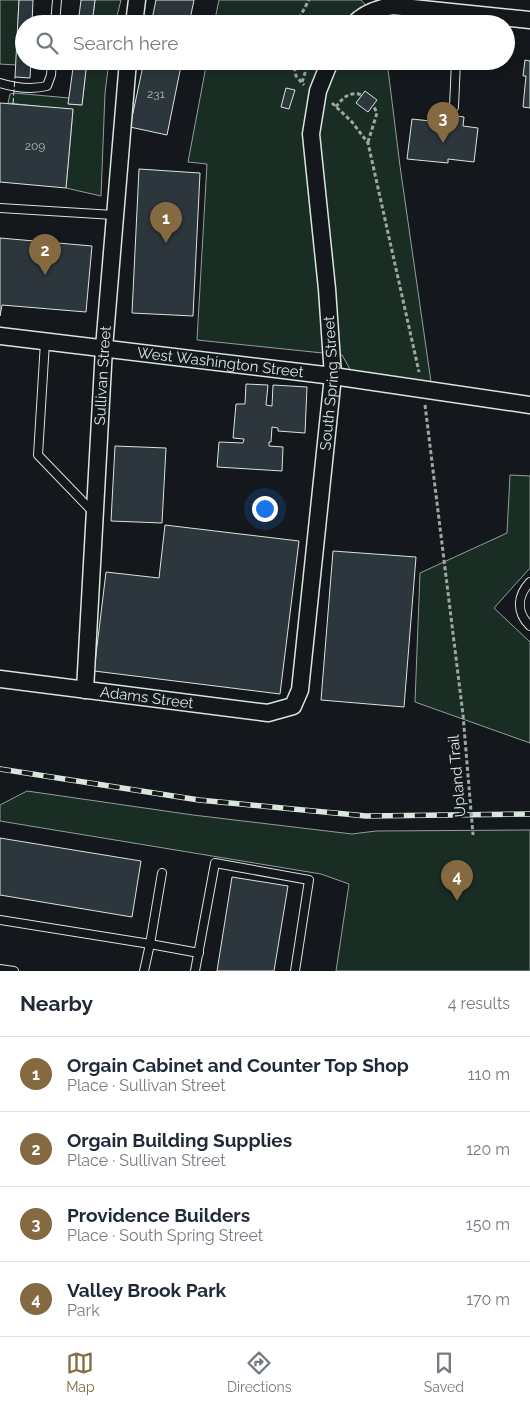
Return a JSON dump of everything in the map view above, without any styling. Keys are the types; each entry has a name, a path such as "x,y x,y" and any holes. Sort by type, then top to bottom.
{"street":[{"path":"135,15 137,0"},
{"path":"368,15 381,8 393,6 442,15"},
{"path":"515,20 530,20"},
{"name":"Sullivan Street","path":"85,690 93,513 104,348 127,70"},
{"name":"South Spring Street","path":"293,706 300,690 333,376 327,289 311,134 318,91 326,70"},
{"name":"West Washington Street","path":"0,336 333,376 530,405"},
{"name":"Adams Street","path":"0,679 268,713 293,706"}],"lane":[{"path":"56,15 57,0"},
{"path":"0,83 14,88 34,90 47,86 51,70"},
{"path":"454,106 456,70"},
{"path":"0,208 114,215"},
{"path":"45,342 38,455 93,513"},
{"path":"530,582 522,591 519,601 522,618 530,626"},
{"path":"195,971 215,863 309,880 295,971"},
{"path":"144,971 162,872"},
{"path":"0,920 199,953"},
{"path":"0,969 14,971"}],"path":[{"path":"301,15 309,0"},
{"path":"301,82 306,70"},
{"path":"336,106 350,94 362,95"},
{"path":"368,143 377,113 373,105"},
{"name":"Upland Trail","path":"463,715 473,834"}],"green space":[{"path":"0,0 19,0 18,15 15,15 15,65 0,64"},
{"path":"95,0 121,0 117,15 93,15"},
{"path":"219,0 361,0 374,15 216,15"},
{"path":"86,70 108,70 105,93 101,196 66,188 73,110 8,103 10,94 14,93 69,98 69,104 82,105"},
{"path":"205,70 388,70 431,382 351,371 342,355 197,340 207,164 188,162"},
{"path":"510,475 530,476 530,568 494,608 530,642 530,743 415,702 420,573 507,533"},
{"path":"27,791 193,815 352,834 376,831 530,830 530,971 336,971 349,884 321,874 0,821 0,805"}],"building":[{"path":"19,0 33,0 32,15 18,15"},
{"path":"81,0 95,0 93,15 79,15"},
{"path":"156,0 194,0 191,15 153,15"},
{"path":"525,60 530,61 530,108 523,107 526,76 523,76"},
{"path":"15,70 30,70 30,78 15,77"},
{"path":"73,70 86,70 82,105 68,104"},
{"path":"142,70 180,70 167,135 130,127"},
{"path":"286,88 295,90 289,109 281,107"},
{"path":"365,91 377,100 368,112 356,103"},
{"path":"0,103 73,109 66,188 0,182"},
{"path":"450,115 464,117 463,126 478,128 474,162 448,159 448,163 407,159 412,119 449,123"},
{"path":"139,169 200,173 193,316 132,313"},
{"path":"0,238 92,246 86,312 2,305 0,316"},
{"path":"246,384 268,385 266,405 272,406 273,385 307,387 305,433 278,431 278,428 272,427 269,446 283,447 282,471 217,467 219,442 243,443 244,439 233,438 236,404 245,404"},
{"path":"115,446 166,448 162,523 111,521"},
{"path":"165,525 299,541 280,694 94,671 106,572 159,578"},
{"path":"333,551 416,557 404,707 321,700"},
{"path":"0,838 141,861 132,917 0,895"},
{"path":"232,877 288,886 274,971 217,971"}],"railway":[{"path":"0,769 199,800 366,816 530,814"}],"fence":[{"path":"13,104 15,77"}],"place":[{"name":"Providence Builders","path":"443,143"},
{"name":"Orgain Cabinet and Counter Top Shop","path":"166,243"},
{"name":"Orgain Building Supplies","path":"45,275"},
{"name":"Valley Brook Park","path":"457,901"}]}
